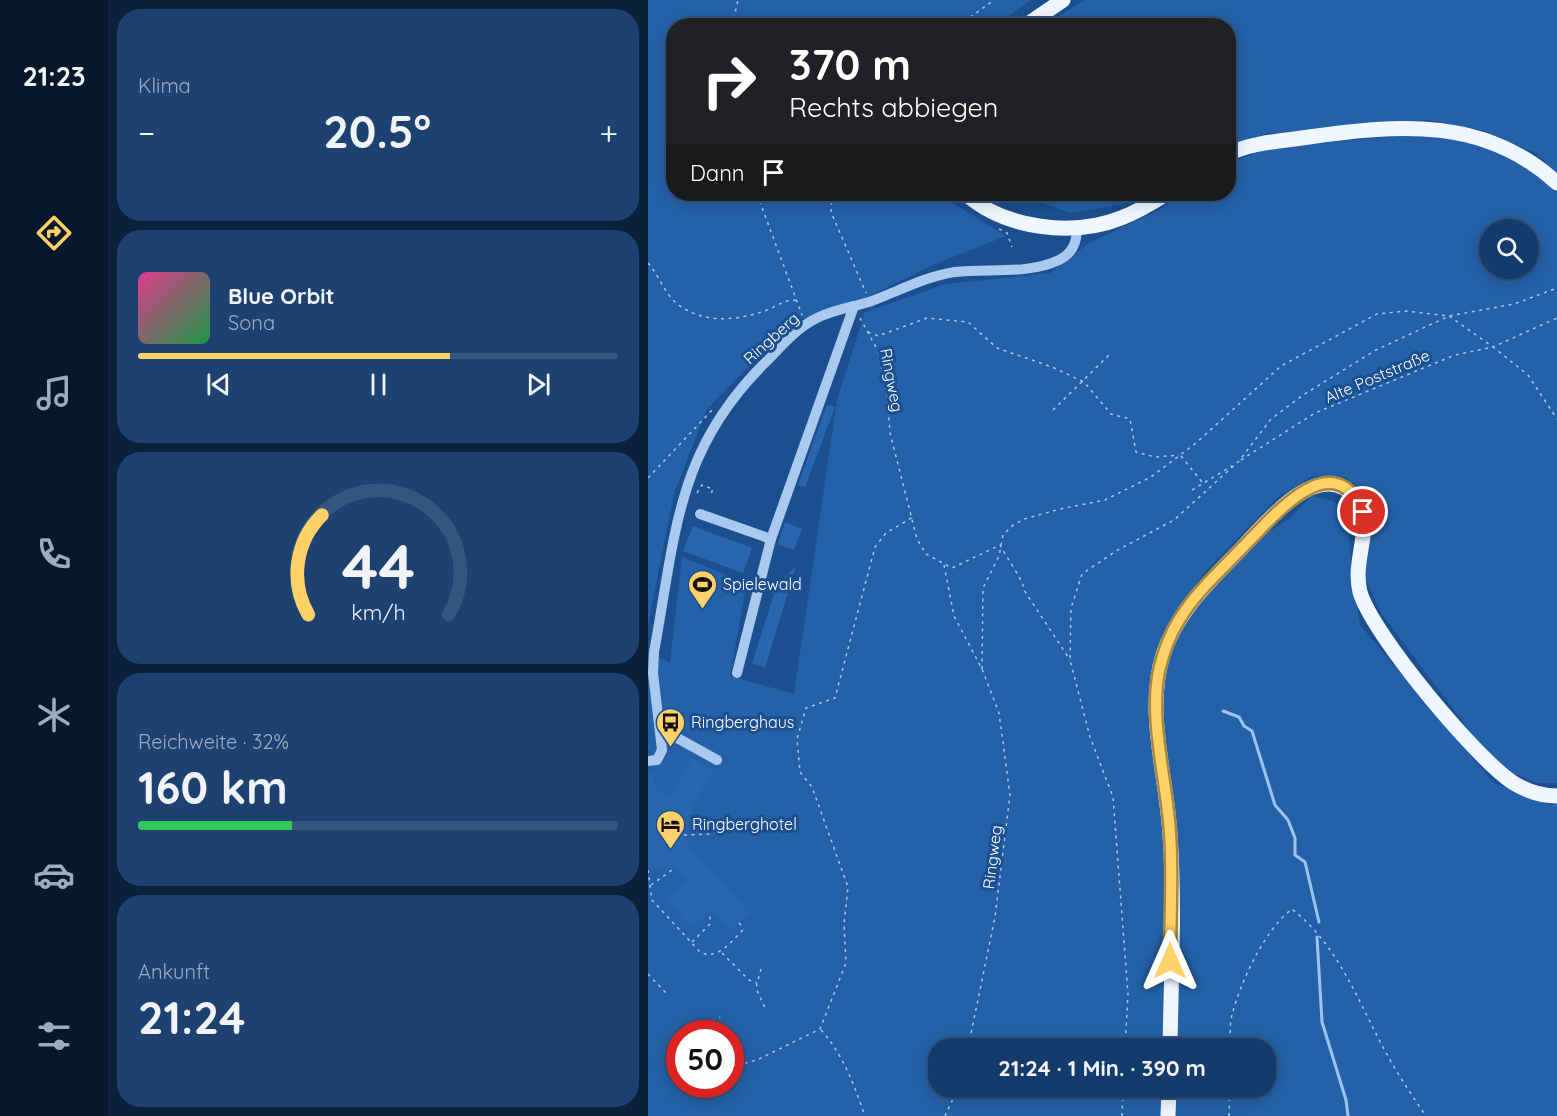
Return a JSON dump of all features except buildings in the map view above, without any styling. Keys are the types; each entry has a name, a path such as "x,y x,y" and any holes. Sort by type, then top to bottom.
{"main road":[{"path":"1037,18 1063,0"},
{"path":"1236,152 1271,142 1318,135 1406,127 1431,128 1478,137 1506,147 1530,160 1557,183"},
{"path":"977,201 1015,219 1050,226 1077,227 1122,218 1153,201"},
{"path":"1170,1038 1171,861 1157,716 1156,684 1160,668 1168,640 1186,608 1273,514 1308,489 1319,484 1339,485 1358,502 1363,523 1358,560 1359,588 1370,616 1396,653 1481,755 1502,774 1527,791 1543,796 1557,796"},
{"path":"1168,1116 1169,1098"}],"lane":[{"name":"Ringberg","path":"648,761 657,760 662,754 651,657 681,503 697,457 710,432 741,387 808,323 954,273 1019,269 1054,262 1071,250 1077,237 1077,227"},
{"path":"736,673 771,539 854,306"},
{"path":"700,514 771,539"},
{"path":"661,732 670,734 717,760"}],"path":[{"path":"734,18 738,0"},
{"path":"969,18 994,0"},
{"path":"760,201 802,314 808,323"},
{"path":"832,201 831,212 870,301"},
{"path":"1007,233 1012,247"},
{"path":"648,263 675,302 705,316 727,320 744,318 787,300 798,301"},
{"name":"Ringweg","path":"854,306 878,351 887,392 890,433 917,539 926,554 944,565 954,616 982,669 999,713 1010,795 995,917 970,1038"},
{"path":"982,669 983,588 999,556 1003,535 1024,519 1105,500 1151,477 1180,455 1281,366 1377,314 1406,311 1449,316 1528,375 1557,419"},
{"path":"867,332 878,336 927,318 968,322 997,348 1052,367 1084,382 1111,414 1130,419 1136,452 1155,458 1180,455"},
{"name":"Alte Poststraße","path":"1192,490 1316,413 1455,355 1493,347 1557,318"},
{"path":"1053,410 1111,353"},
{"path":"1180,455 1203,483"},
{"path":"694,499 702,485 713,489 711,494"},
{"path":"744,1063 757,1060 820,1029 846,963 844,924 848,887 812,788 800,772 797,739 806,708 835,698 875,547 886,533 913,517"},
{"path":"944,565 951,568 960,565 968,558 1000,545"},
{"path":"1000,545 1010,567 1024,582 1024,590 1070,660"},
{"path":"684,835 711,834 726,829"},
{"path":"648,870 652,900 705,955 720,951 745,928 739,924"},
{"path":"650,885 672,870"},
{"path":"1230,1038 1231,1017 1254,962 1278,919 1292,909 1312,925 1331,949 1359,996 1388,1057 1426,1116"},
{"path":"692,942 710,924 711,915"},
{"path":"720,951 749,980 757,983"},
{"path":"761,969 756,988 765,1008"},
{"path":"648,974 666,993"},
{"path":"717,1020 720,1017"},
{"path":"820,1029 834,1044 854,1084 865,1116"},
{"path":"945,1116 953,1098"},
{"path":"1122,1116 1123,1098"},
{"path":"1229,1116 1230,1098"}],"shaded area":[{"path":"648,0 1031,0 1006,18 666,18 666,201 949,201 1006,236 928,267 868,297 793,322 707,409 674,494 648,625"},
{"path":"1084,0 1557,0 1557,174 1536,153 1481,130 1427,120 1265,134 1236,144 1236,18 1056,18"},
{"path":"1423,133 1474,142 1530,167 1557,191 1557,783 1537,783 1507,771 1472,734 1381,613 1365,578 1370,510 1360,488 1345,477 1312,476 1277,498 1203,574 1162,642 1165,851 1162,1038 928,1038 928,1098 1161,1098 1161,1116 648,1116 648,654 670,662 682,557 747,583 730,676 794,694 837,400 865,312 946,284 1050,273 1089,243 1159,210 1172,201 1236,201 1236,160 1269,148"},
{"path":"1038,201 1129,201 1124,204 1071,213"},
{"path":"1312,496 1333,501 1347,513 1352,577 1360,625 1494,783 1550,805 1557,803 1557,1116 1173,1116 1174,1098 1276,1098 1276,1038 1175,1038 1163,681 1173,645 1191,612 1259,538 1290,518"}],"waterway":[{"path":"1223,711 1239,717 1244,726 1252,731 1275,805 1288,820 1295,838 1295,855 1305,862 1319,922"},
{"path":"1317,937 1322,1022 1346,1100 1348,1116"}],"place":[{"name":"Spielewald","path":"702,610"},
{"name":"Ringberghaus","path":"670,748"},
{"name":"Ringberghotel","path":"671,850"}],"route":[{"path":"1170,961 1170,836 1156,695 1156,684 1168,640 1186,608 1206,585 1273,514 1292,499 1319,484 1330,483 1347,489 1363,512"}]}
